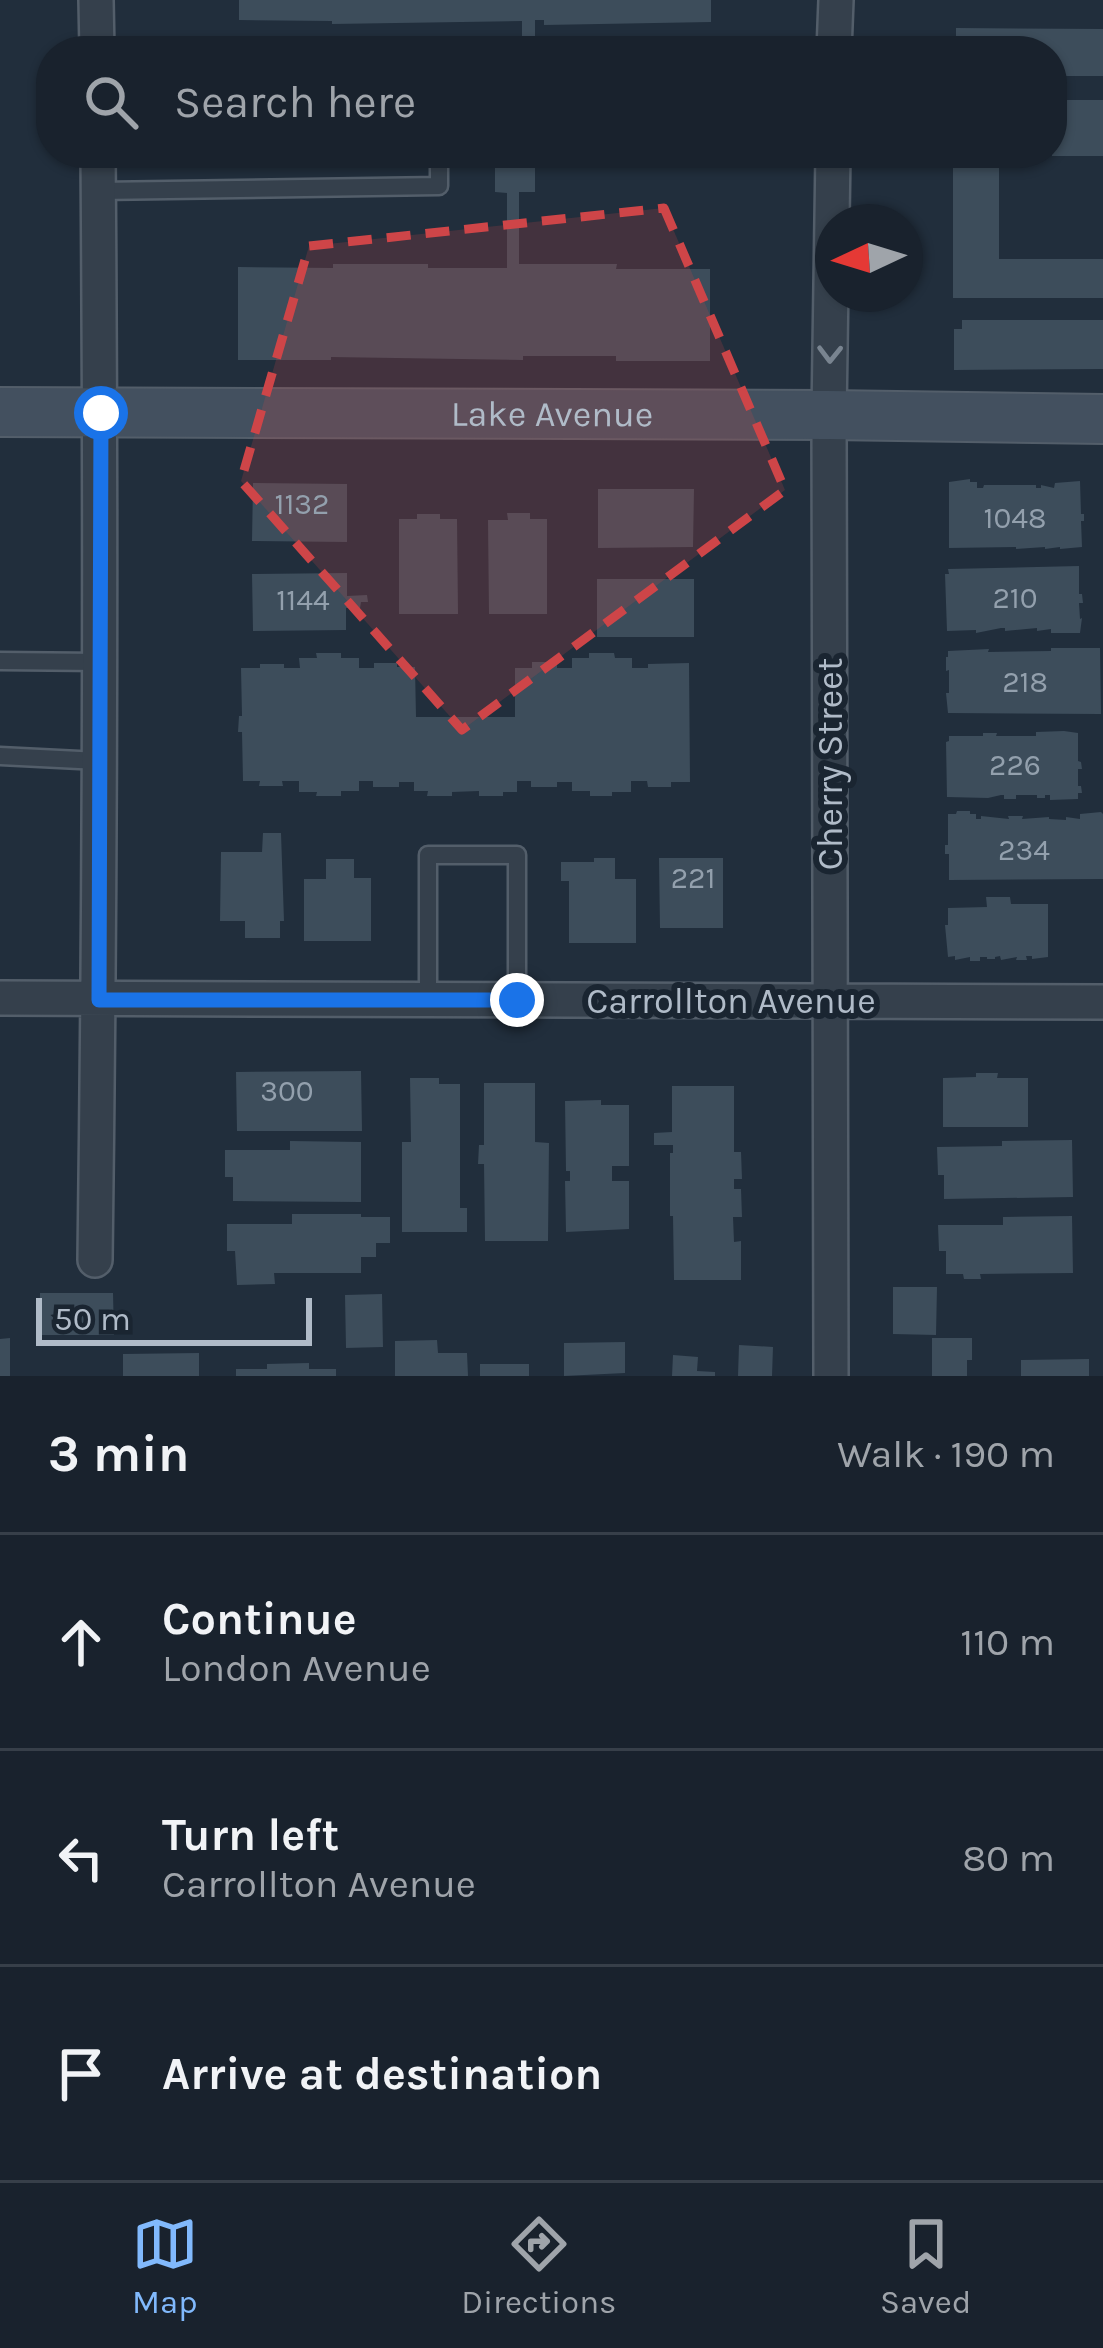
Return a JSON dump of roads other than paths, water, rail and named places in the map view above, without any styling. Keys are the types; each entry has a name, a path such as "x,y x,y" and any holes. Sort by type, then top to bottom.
{"street":[{"path":"96,0 97,36"},
{"path":"835,36 836,0"},
{"path":"95,1260 98,168"},
{"name":"Cherry Street","path":"831,1376 833,168"},
{"name":"Lake Avenue","path":"0,412 1103,419"},
{"name":"Carrollton Avenue","path":"0,998 1103,1002"}],"lane":[{"path":"99,191 440,186 439,168"},
{"path":"0,661 100,662"},
{"path":"0,756 99,761"},
{"path":"428,1000 428,855 517,855 517,1000"}]}
